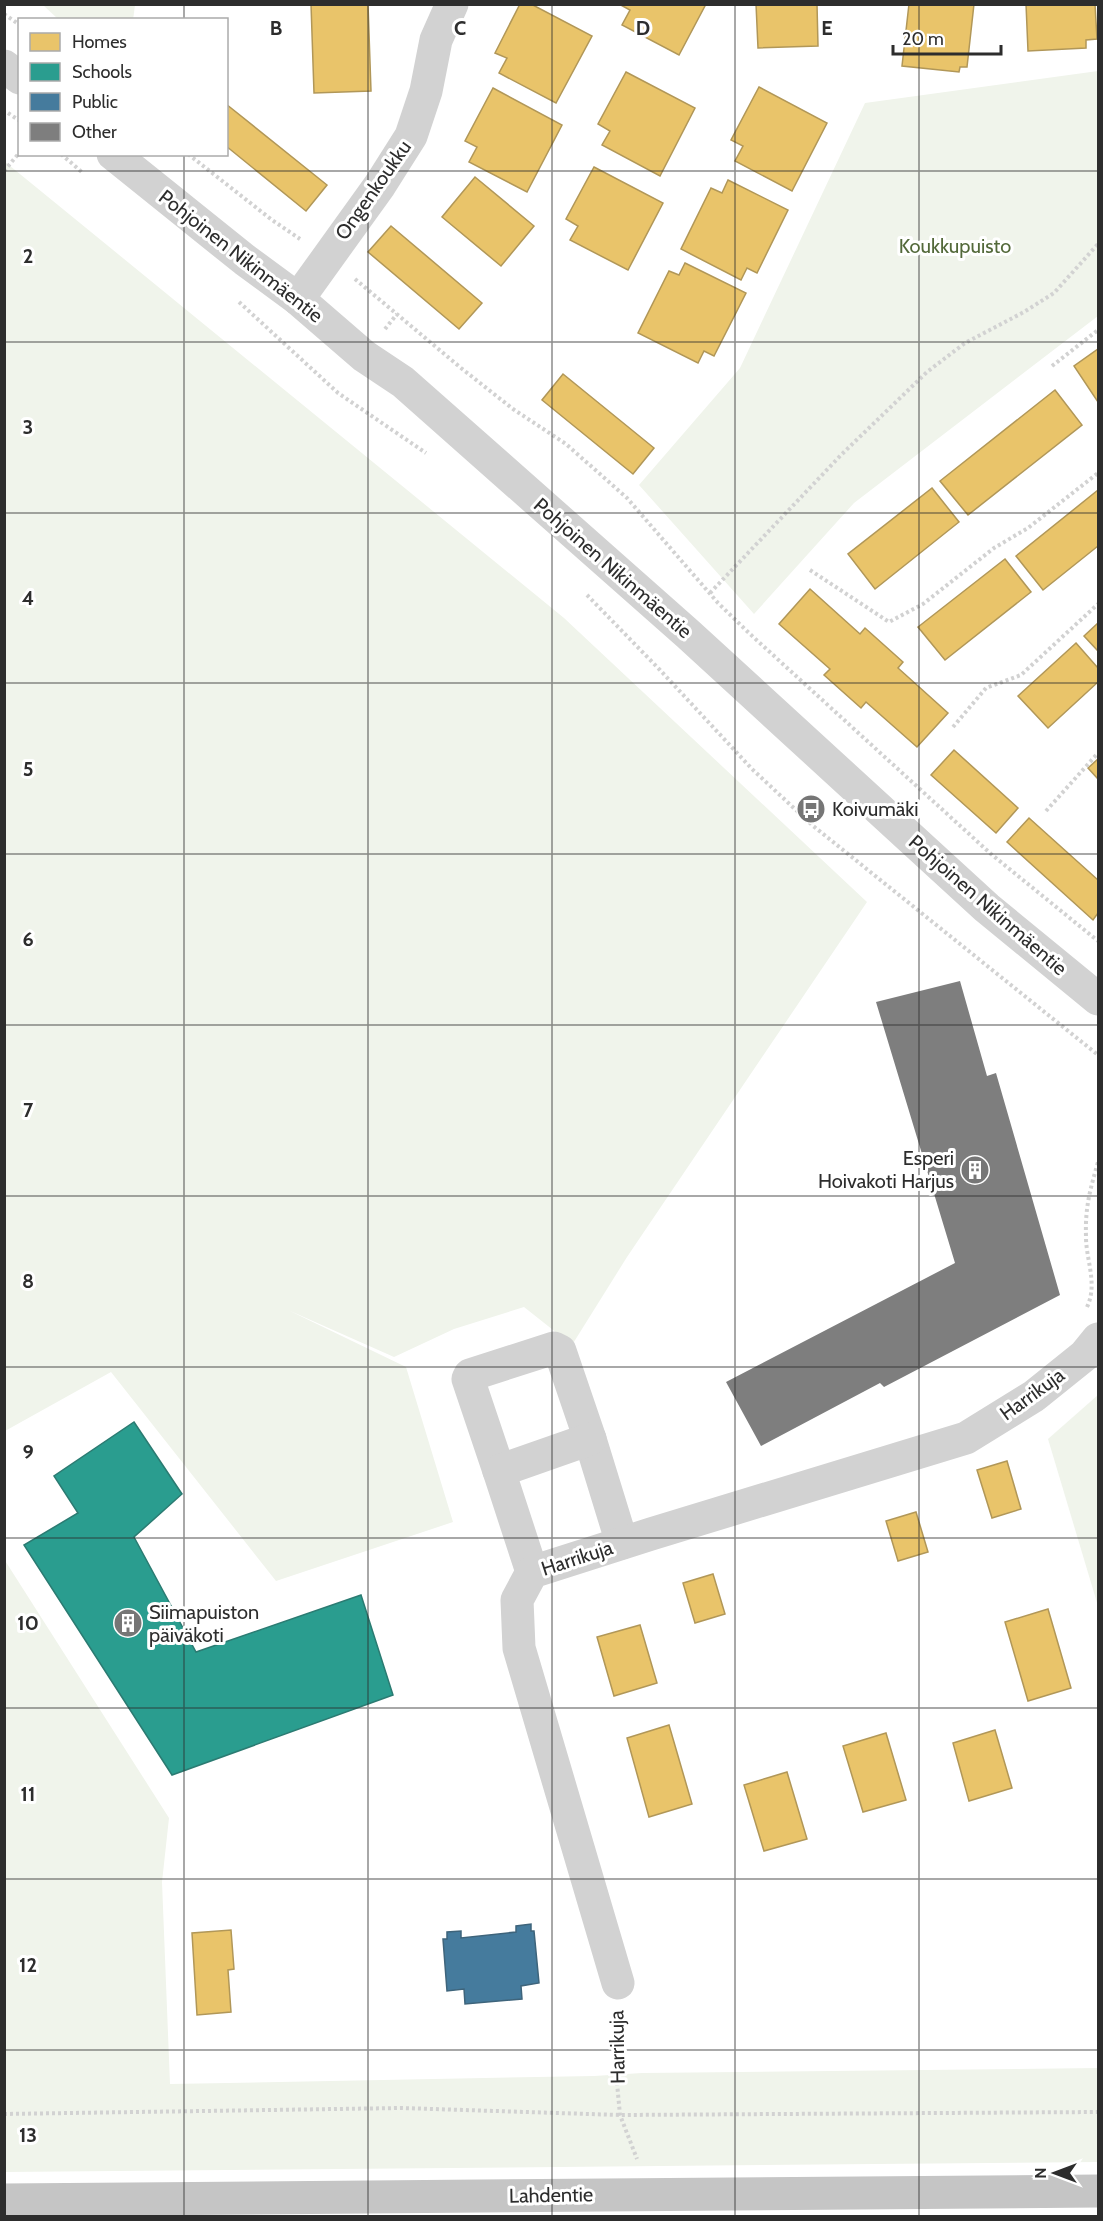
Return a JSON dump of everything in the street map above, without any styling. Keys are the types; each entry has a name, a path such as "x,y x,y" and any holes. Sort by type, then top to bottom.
{"main road":[{"name":"Lahdentie","path":"4,2200 1098,2192"}],"street":[{"name":"Ongenkoukku","path":"297,299 380,185 411,136 426,91 436,40 452,4"},
{"path":"4,66 18,76"},
{"name":"Pohjoinen Nikinmäentie","path":"115,156 297,299 364,356 403,382 688,634 987,908 1098,999"},
{"name":"Harrikuja","path":"618,1983 519,1648 517,1600 532,1572 966,1438 1034,1396 1085,1355 1092,1326"},
{"path":"532,1572 468,1379 470,1375 554,1348 560,1351 622,1543"},
{"path":"499,1471 590,1439"}],"path":[{"path":"4,14 18,24"},
{"path":"4,110 18,120"},
{"path":"4,171 18,154"},
{"path":"63,156 84,174"},
{"path":"191,156 272,220 327,256 460,368 513,409 566,444 627,498 710,593 750,634 991,854 1098,941"},
{"path":"710,593 841,454 927,372 964,343 1024,312 1054,293 1098,243"},
{"path":"238,302 338,393 428,454"},
{"path":"1052,366 1098,330"},
{"path":"810,570 889,622 923,604 994,548 1028,528 1098,473"},
{"path":"580,588 752,769 812,825 1098,1055"},
{"path":"952,727 986,688 1021,675 1098,604"},
{"path":"1046,811 1098,753"},
{"path":"1092,1326 1091,1271 1085,1239 1087,1199 1098,1162"},
{"name":"Harrikuja","path":"618,1983 614,2050 620,2115"},
{"path":"4,2114 402,2108 620,2115 1098,2112"}],"green space":[{"path":"43,5 135,5 133,18 57,18"},
{"name":"Koukkupuisto","path":"1098,71 1098,316 854,503 754,614 639,485 740,368 865,103"},
{"path":"4,161 564,618 867,902 627,1257 572,1345 524,1307 454,1329 394,1357 288,1310 406,1367 453,1522 276,1581 111,1372 5,1431"},
{"path":"1098,1395 1098,1606 1048,1439"},
{"path":"4,1559 169,1818 162,1882 170,2084 594,2076 642,2073 1098,2068 1098,2162 5,2172"}],"building: Homes":[{"path":"311,4 368,4 371,91 314,93"},
{"path":"520,4 531,4 592,36 556,103 499,73 507,58 495,53"},
{"path":"619,4 706,4 679,55 622,25 630,10"},
{"path":"756,4 817,4 818,46 758,48"},
{"path":"909,4 974,4 967,67 960,67 959,72 902,66"},
{"path":"1026,4 1095,4 1097,39 1086,40 1086,48 1028,51"},
{"path":"626,72 695,108 660,176 602,145 610,131 598,124"},
{"path":"759,87 827,123 792,191 735,161 743,146 731,140"},
{"path":"493,88 562,125 527,192 469,162 477,147 465,141"},
{"path":"228,106 327,185 306,211 228,148"},
{"path":"594,167 663,203 628,270 570,240 578,226 566,219"},
{"path":"475,177 534,226 501,266 442,217"},
{"path":"728,180 788,210 757,273 747,268 741,280 681,249 711,188 722,193"},
{"path":"391,226 482,303 459,329 368,252"},
{"path":"685,263 746,293 714,356 704,351 698,363 638,333 669,271 679,275"},
{"path":"1098,349 1098,402 1074,366"},
{"path":"563,374 654,448 633,474 542,400"},
{"path":"1055,390 1082,425 968,515 940,481"},
{"path":"932,488 959,522 875,589 848,554"},
{"path":"1098,490 1098,546 1043,590 1016,556"},
{"path":"1005,559 1031,592 945,660 918,627"},
{"path":"810,589 860,634 865,628 903,662 898,668 948,713 917,747 866,702 861,708 824,675 830,669 779,624"},
{"path":"1098,623 1098,651 1084,636"},
{"path":"1076,643 1098,668 1098,682 1048,728 1018,696"},
{"path":"954,750 1018,808 996,833 931,775"},
{"path":"1098,759 1098,779 1088,768"},
{"path":"1029,818 1098,880 1098,913 1093,920 1007,842"},
{"path":"1007,1461 1021,1509 992,1518 977,1470"},
{"path":"916,1512 928,1552 898,1561 886,1521"},
{"path":"713,1574 725,1614 695,1623 683,1583"},
{"path":"1048,1609 1071,1688 1028,1701 1005,1622"},
{"path":"640,1625 657,1683 614,1696 597,1637"},
{"path":"669,1725 692,1804 649,1817 627,1738"},
{"path":"995,1730 1012,1788 969,1801 953,1743"},
{"path":"886,1733 906,1800 863,1812 843,1746"},
{"path":"787,1772 807,1839 764,1851 744,1785"},
{"path":"231,1930 234,1969 228,1970 231,2012 197,2015 192,1933"}],"building: Schools":[{"name":"Siimapuiston päiväkoti","path":"134,1422 182,1494 134,1537 196,1652 361,1595 393,1695 172,1775 24,1545 78,1513 54,1476"}],"building: Public":[{"path":"531,1924 531,1931 534,1931 539,1983 521,1986 522,1999 465,2004 464,1989 447,1991 443,1939 447,1939 447,1932 461,1931 461,1938 516,1932 516,1926"}],"building: Other":[{"name":"Esperi Hoivakoti Harjus","path":"960,981 987,1076 996,1073 1060,1295 884,1387 880,1383 761,1446 726,1382 955,1263 876,1002"}],"place":[{"name":"Koivumäki","path":"811,809"},
{"name":"Esperi Hoivakoti Harjus","path":"975,1170"},
{"name":"Siimapuiston päiväkoti","path":"128,1623"}]}
